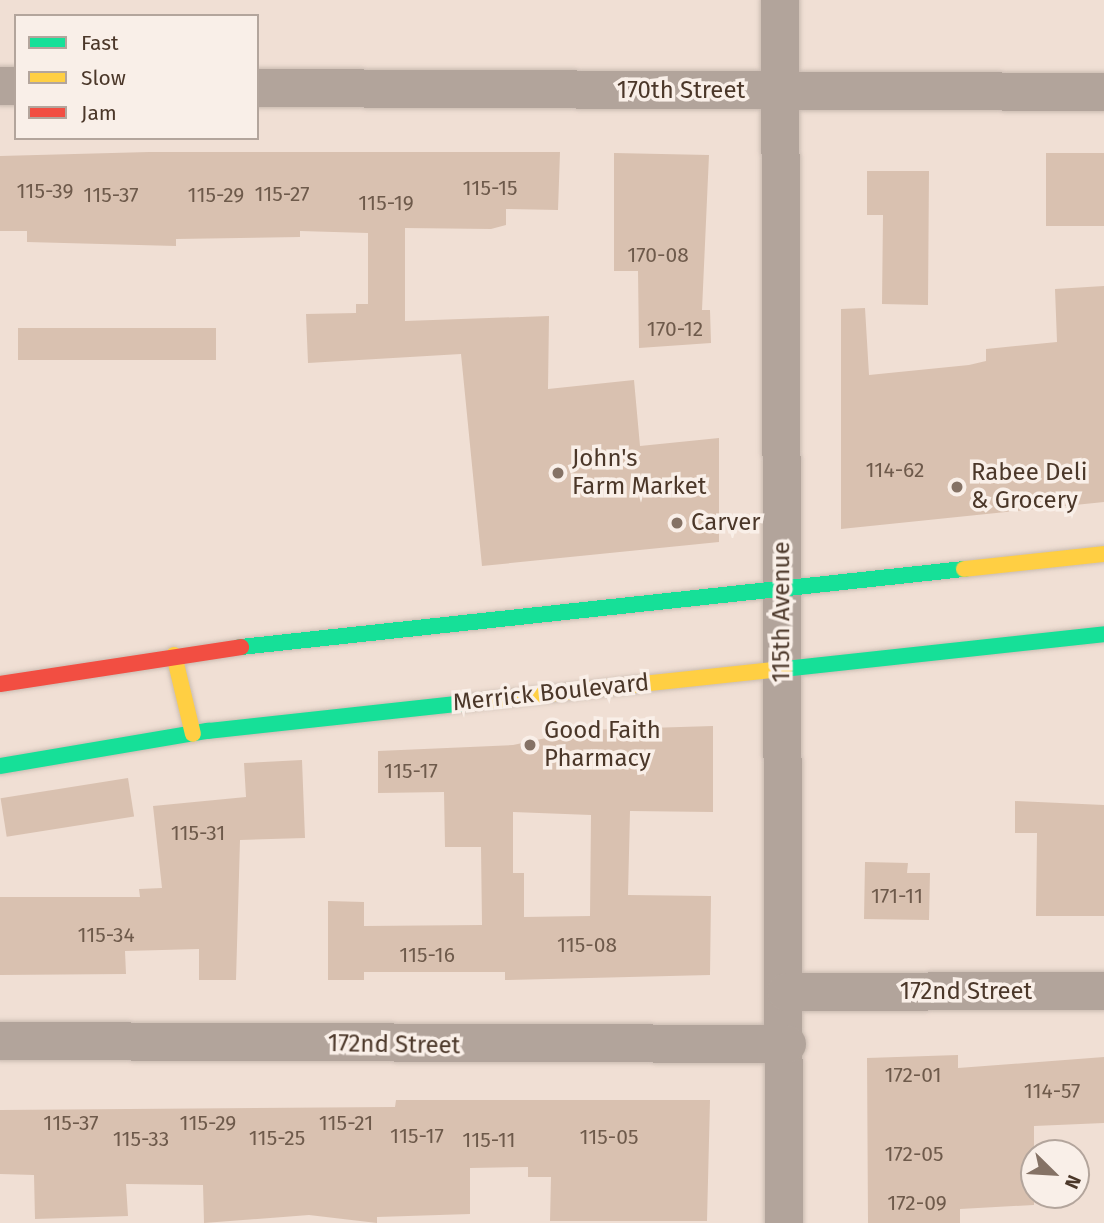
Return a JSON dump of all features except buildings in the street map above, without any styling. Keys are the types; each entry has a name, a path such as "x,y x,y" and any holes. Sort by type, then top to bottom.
{"main road":[{"path":"0,684 174,655 782,586 1104,554"},
{"name":"Merrick Boulevard","path":"0,766 193,734 1104,634"},
{"path":"174,655 193,734"}],"street":[{"name":"115th Avenue","path":"780,0 782,668 787,1044 784,1223"},
{"name":"170th Street","path":"259,88 1104,92"},
{"name":"172nd Street","path":"786,992 1104,991"},
{"name":"172nd Street","path":"0,1041 787,1044"}],"traffic: fast":[{"path":"241,647 964,569"},
{"path":"784,669 1104,634"},
{"path":"0,766 208,731 473,702"}],"traffic: slow":[{"path":"964,569 1104,554"},
{"path":"174,655 193,734"},
{"path":"473,702 784,669"}],"traffic: jam":[{"path":"0,684 241,647"}],"place":[{"name":"John's Farm Market","path":"558,473"},
{"name":"Rabee Deli & Grocery","path":"957,487"},
{"name":"Carver","path":"677,523"},
{"name":"Good Faith Pharmacy","path":"530,745"}]}
